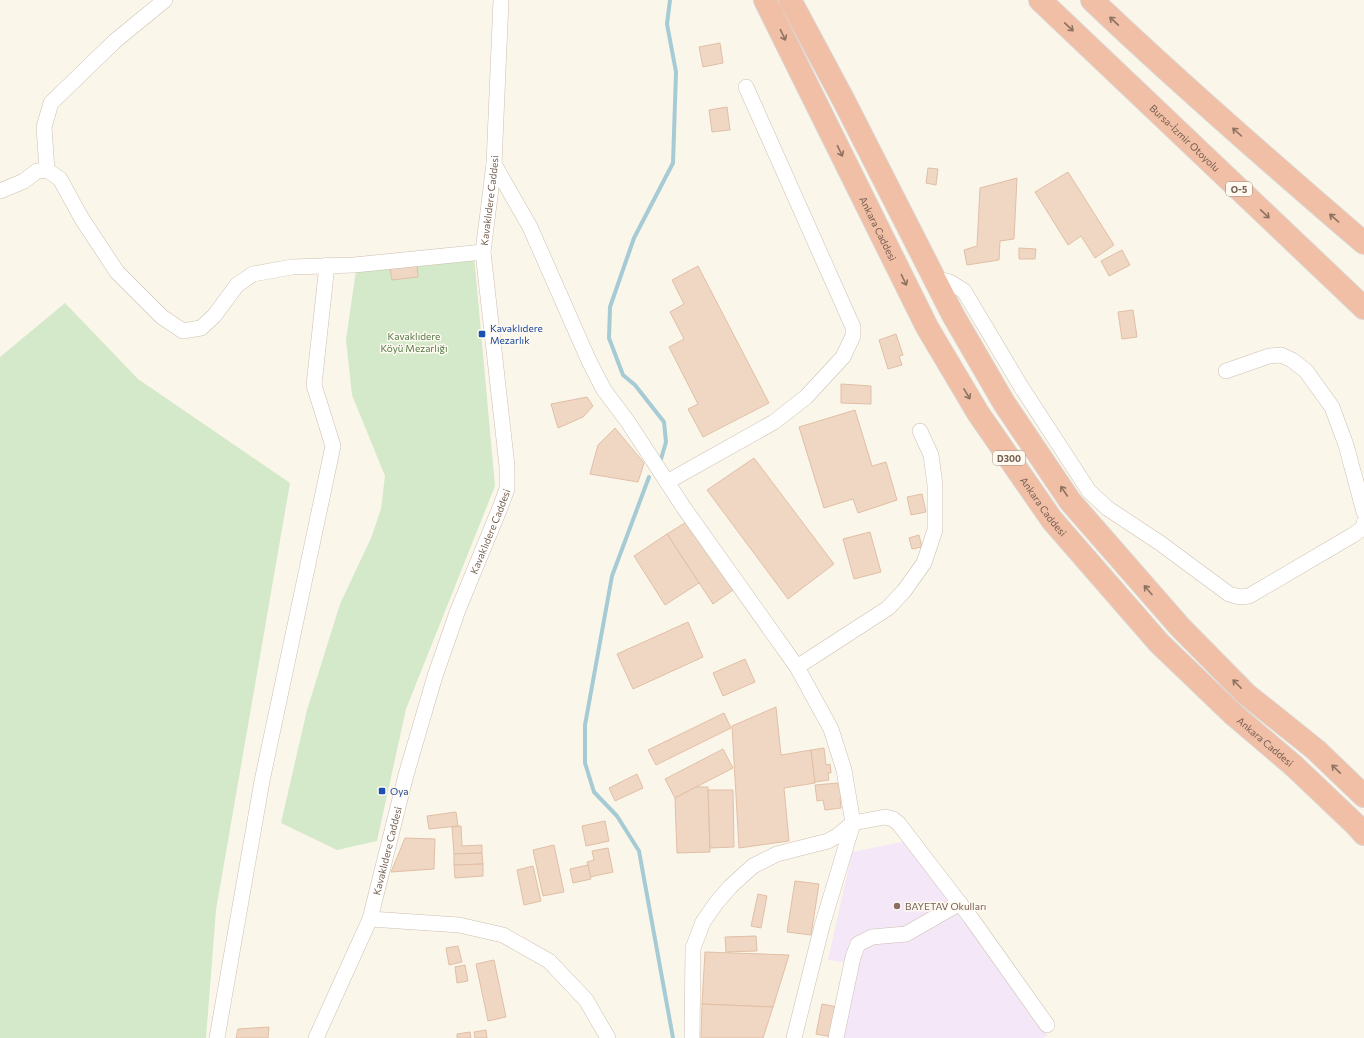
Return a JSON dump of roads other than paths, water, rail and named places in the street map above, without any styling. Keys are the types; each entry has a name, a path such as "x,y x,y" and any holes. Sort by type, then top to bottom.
{"highway":[{"name":"Ankara Caddesi","path":"765,0 927,327 978,413 1052,520 1158,643 1233,714 1294,766 1364,834"},
{"name":"D300","path":"790,0 843,99 953,315 1004,403 1070,501 1180,627 1246,694 1316,750 1364,796"},
{"name":"Bursa-İzmir Otoyolu","path":"1040,0 1364,308"},
{"path":"1092,0 1270,162 1364,243"}],"street":[{"path":"47,170 44,127 52,102 115,41 165,0"},
{"name":"Kavaklıdere Caddesi","path":"316,1038 370,919 406,775 434,676 458,610 507,489 507,466 483,252 494,164 501,0"},
{"path":"667,482 774,422 806,396 843,357 853,336 853,327 746,87"},
{"path":"494,164 530,227 586,354 604,390 628,422 667,482 797,668 830,729 844,770 853,823 822,926 794,1038"},
{"path":"0,191 24,181 37,171 47,170 60,179 82,218 118,272 162,317 183,331 201,328 214,316 237,285 253,274 292,266 354,265 483,252"},
{"path":"217,1038 262,781 333,446 314,385 327,265"},
{"path":"934,278 950,282 964,291 1020,385 1090,491 1107,508 1160,543 1229,594 1240,597 1249,596 1353,535 1363,528 1364,523"},
{"path":"1226,371 1269,356 1281,356 1292,360 1306,371 1332,407 1346,445 1364,512"},
{"path":"797,668 888,608 904,591 924,563 935,530 935,485 931,455 920,431"},
{"path":"692,1038 693,948 703,922 730,886 753,866 777,854 828,841 838,836 853,823 885,817 894,819 899,824 960,903 1046,1025"},
{"path":"836,1038 858,944 872,937 906,934 960,903"},
{"path":"370,919 459,925 503,936 549,960 586,1000 608,1038"}],"waterway":[{"path":"661,459 666,442 664,422 635,385 623,375 609,338 610,307 634,238 673,163 676,72 667,24 670,0"},
{"path":"649,477 612,576 585,725 585,763 594,792 617,816 639,851 673,1038"}],"place":[{"name":"Kavaklıdere Mezarlık","path":"482,334"},
{"name":"Oya","path":"382,791"},
{"name":"BAYETAV Okulları","path":"897,906"}],"park label":[{"name":"Kavaklıdere Köyü Mezarlığı","path":"414,342"}]}
